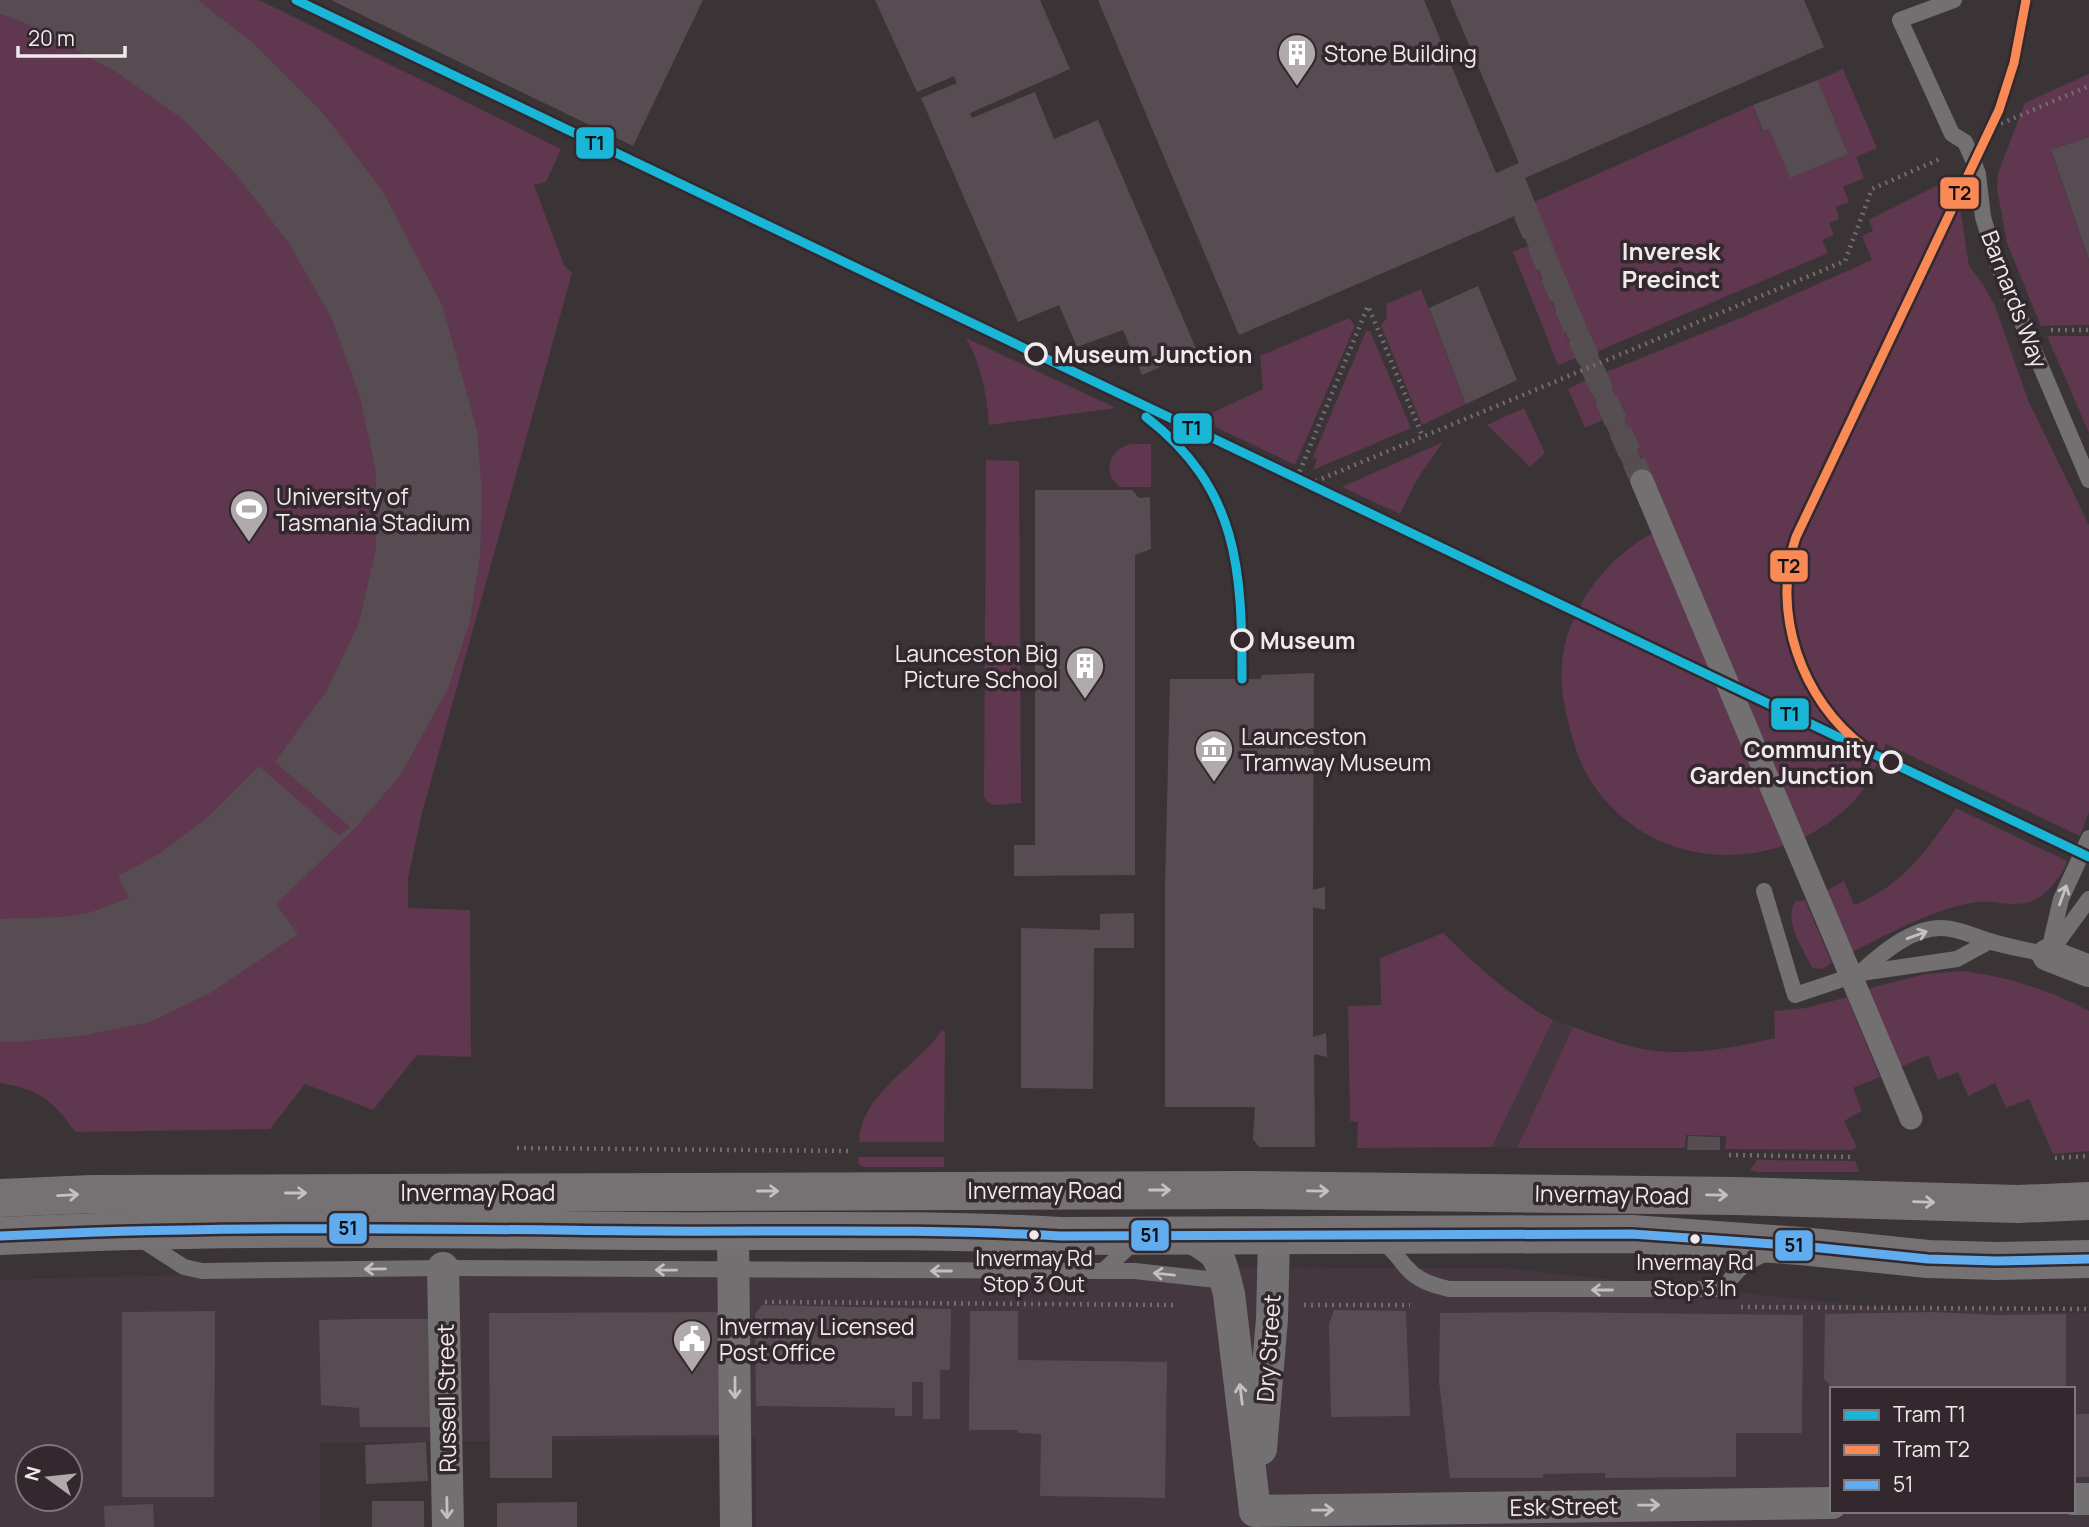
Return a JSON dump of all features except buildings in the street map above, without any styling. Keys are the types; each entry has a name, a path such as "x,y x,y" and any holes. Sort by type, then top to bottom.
{"main road":[{"name":"Invermay Road","path":"0,1198 92,1194 1250,1190 1735,1196 2018,1204 2089,1201"},
{"name":"Dry Street","path":"1250,1190 1274,1236"},
{"path":"822,1191 825,1202 835,1208 938,1212 970,1231"},
{"path":"550,1192 648,1210 721,1212 733,1232"},
{"name":"Invermay Road","path":"0,1236 119,1230 443,1229 970,1231 1060,1236 1632,1234 1801,1246 1928,1259 2089,1259"}],"street":[{"path":"1642,481 1856,974 1911,1118"},
{"path":"2048,955 2089,971"},
{"path":"733,1232 736,1527"},
{"name":"Dry Street","path":"1186,1235 1209,1247 1221,1261 1255,1519"},
{"name":"Dry Street","path":"1255,1519 1272,1319 1274,1236"},
{"name":"Russell Street","path":"443,1268 448,1527"},
{"name":"Esk Street","path":"1255,1519 1830,1503"}],"lane":[{"name":"Barnards Way","path":"1954,0 1900,20 1952,134 1965,142 1973,160 1978,174 1983,217 1996,261 2089,480"},
{"path":"2048,955 2061,899 2089,838"},
{"path":"1764,891 1795,995 1856,974 1957,959 1990,941"},
{"path":"2048,955 2089,899"},
{"path":"1856,974 1884,951 1915,935 1939,928 1961,931 2048,955"},
{"path":"119,1230 148,1243 184,1267 202,1271 443,1268 1135,1271 1225,1281"},
{"path":"1103,1271 1118,1260 1141,1234"},
{"path":"1364,1236 1385,1243 1416,1277 1449,1289 1724,1289 1734,1272 1755,1258 1801,1246"}],"path":[{"path":"1309,484 1845,261 1872,189"},
{"path":"1297,478 1368,306 1423,437"},
{"path":"2055,1158 2089,1156"},
{"path":"759,1302 1186,1305"}],"shaded area":[{"name":"University of Tasmania Stadium","path":"0,0 259,0 561,149 546,182 534,185 564,265 572,273 422,813 408,878 408,908 470,910 471,1057 417,1055 373,1110 305,1084 270,1129 75,1132 44,1098 25,1089 0,1083"},
{"path":"1843,69 1877,148 1856,157 1864,178 1843,187 1849,202 1836,207 1839,219 1829,223 1834,235 1822,240 1828,253 1596,352 1534,202 1753,105 1762,131 1769,129 1790,177 1848,154 1818,80"},
{"path":"2089,74 2089,137 2051,151 2089,261 2089,325 2041,326 2007,243 1997,189 1998,173 2025,103"},
{"path":"1938,185 1960,207 1969,266 1995,306 2028,400 2089,525 2089,812 2080,836 1886,744 1872,775 1858,797 1822,827 1788,844 1752,853 1715,854 1679,848 1645,833 1615,811 1590,780 1577,752 1564,705 1561,675 1564,647 1581,604 1597,579 1619,557 1643,538 1670,525 1604,373 1743,317 1872,260 1862,236 1873,231 1869,220"},
{"path":"1527,246 1576,358 1558,365 1513,252"},
{"path":"1421,289 1466,404 1422,425 1381,326 1387,317 1386,304"},
{"path":"1349,318 1355,326 1295,465 1199,419 1263,389 1260,356"},
{"path":"1366,331 1370,331 1411,428 1313,470 1317,459 1313,457"},
{"path":"2047,336 2089,336 2089,433"},
{"path":"966,338 1116,408 989,425 982,380 976,358"},
{"path":"1586,380 1603,420 1585,428 1568,389"},
{"path":"1524,408 1545,453 1530,467 1487,425"},
{"path":"1443,442 1416,481 1400,514 1342,487"},
{"path":"1131,444 1151,444 1151,487 1120,487 1114,482 1109,469 1110,462 1117,451"},
{"path":"986,460 1019,461 1021,803 997,805 988,803 984,796"},
{"path":"1956,808 2067,861 2062,872 2048,890 2032,901 2019,904 1978,902 1962,905 1913,922 1852,952 1826,891 1844,881 1854,905 1886,888 1924,852"},
{"path":"1805,900 1832,963 1822,969 1812,968 1793,927 1791,918 1795,902"},
{"path":"1443,933 1495,981 1553,1020 1492,1147 1357,1148 1358,1122 1350,1121 1348,1006 1381,1005 1380,958"},
{"path":"1962,971 2027,985 2089,1011 2089,1151 2053,1154 2029,1099 2006,1108 1995,1083 1968,1096 1958,1072 1938,1080 1928,1055 1901,1067 1867,989 1925,974"},
{"path":"1847,997 1880,1077 1853,1088 1862,1111 1844,1121 1857,1147 1851,1150 1725,1149 1726,1136 1686,1135 1685,1148 1517,1148 1573,1027 1646,1049 1686,1052 1716,1049 1775,1038 1774,1011 1806,1008"},
{"path":"1553,1020 1573,1027 1517,1148 1492,1147"},
{"path":"942,1030 945,1032 944,1142 859,1142 869,1109 892,1081"},
{"path":"858,1157 944,1157 944,1167 862,1167"},
{"path":"1757,1160 1855,1161 1859,1172 1750,1170"},
{"path":"677,1266 1503,1268 1895,1309 2089,1313 2089,1527 756,1527 756,1438 320,1443 320,1527 0,1527 0,1280 443,1268"}],"tunnel":[{"path":"1528,189 1516,194 1642,481"}],"tram line":[{"name":"T1","path":"296,0 2089,857"},
{"name":"T2","path":"1864,747 1842,728 1808,680 1797,653 1790,624 1787,595 1789,566 1796,537 1999,110 2014,63 2026,0"},
{"name":"T1","path":"1146,417 1177,444 1200,473 1217,503 1229,534 1240,602 1242,679"}],"transit line":[{"name":"51","path":"0,1236 162,1230 325,1229 906,1231 1060,1236 1632,1234 1801,1246 1928,1259 2089,1259"}],"place":[{"name":"Stone Building","path":"1297,87"},
{"name":"Museum Junction","path":"1036,354"},
{"name":"University of Tasmania Stadium","path":"249,543"},
{"name":"Museum","path":"1242,640"},
{"name":"Launceston Big Picture School","path":"1085,700"},
{"name":"Community Garden Junction","path":"1891,762"},
{"name":"Launceston Tramway Museum","path":"1214,783"},
{"name":"Invermay Rd Stop 3 Out","path":"1034,1235"},
{"name":"Invermay Rd Stop 3 In","path":"1695,1239"},
{"name":"Invermay Licensed Post Office","path":"692,1373"}],"district":[{"name":"Inveresk Precinct","path":"1671,264"}]}
